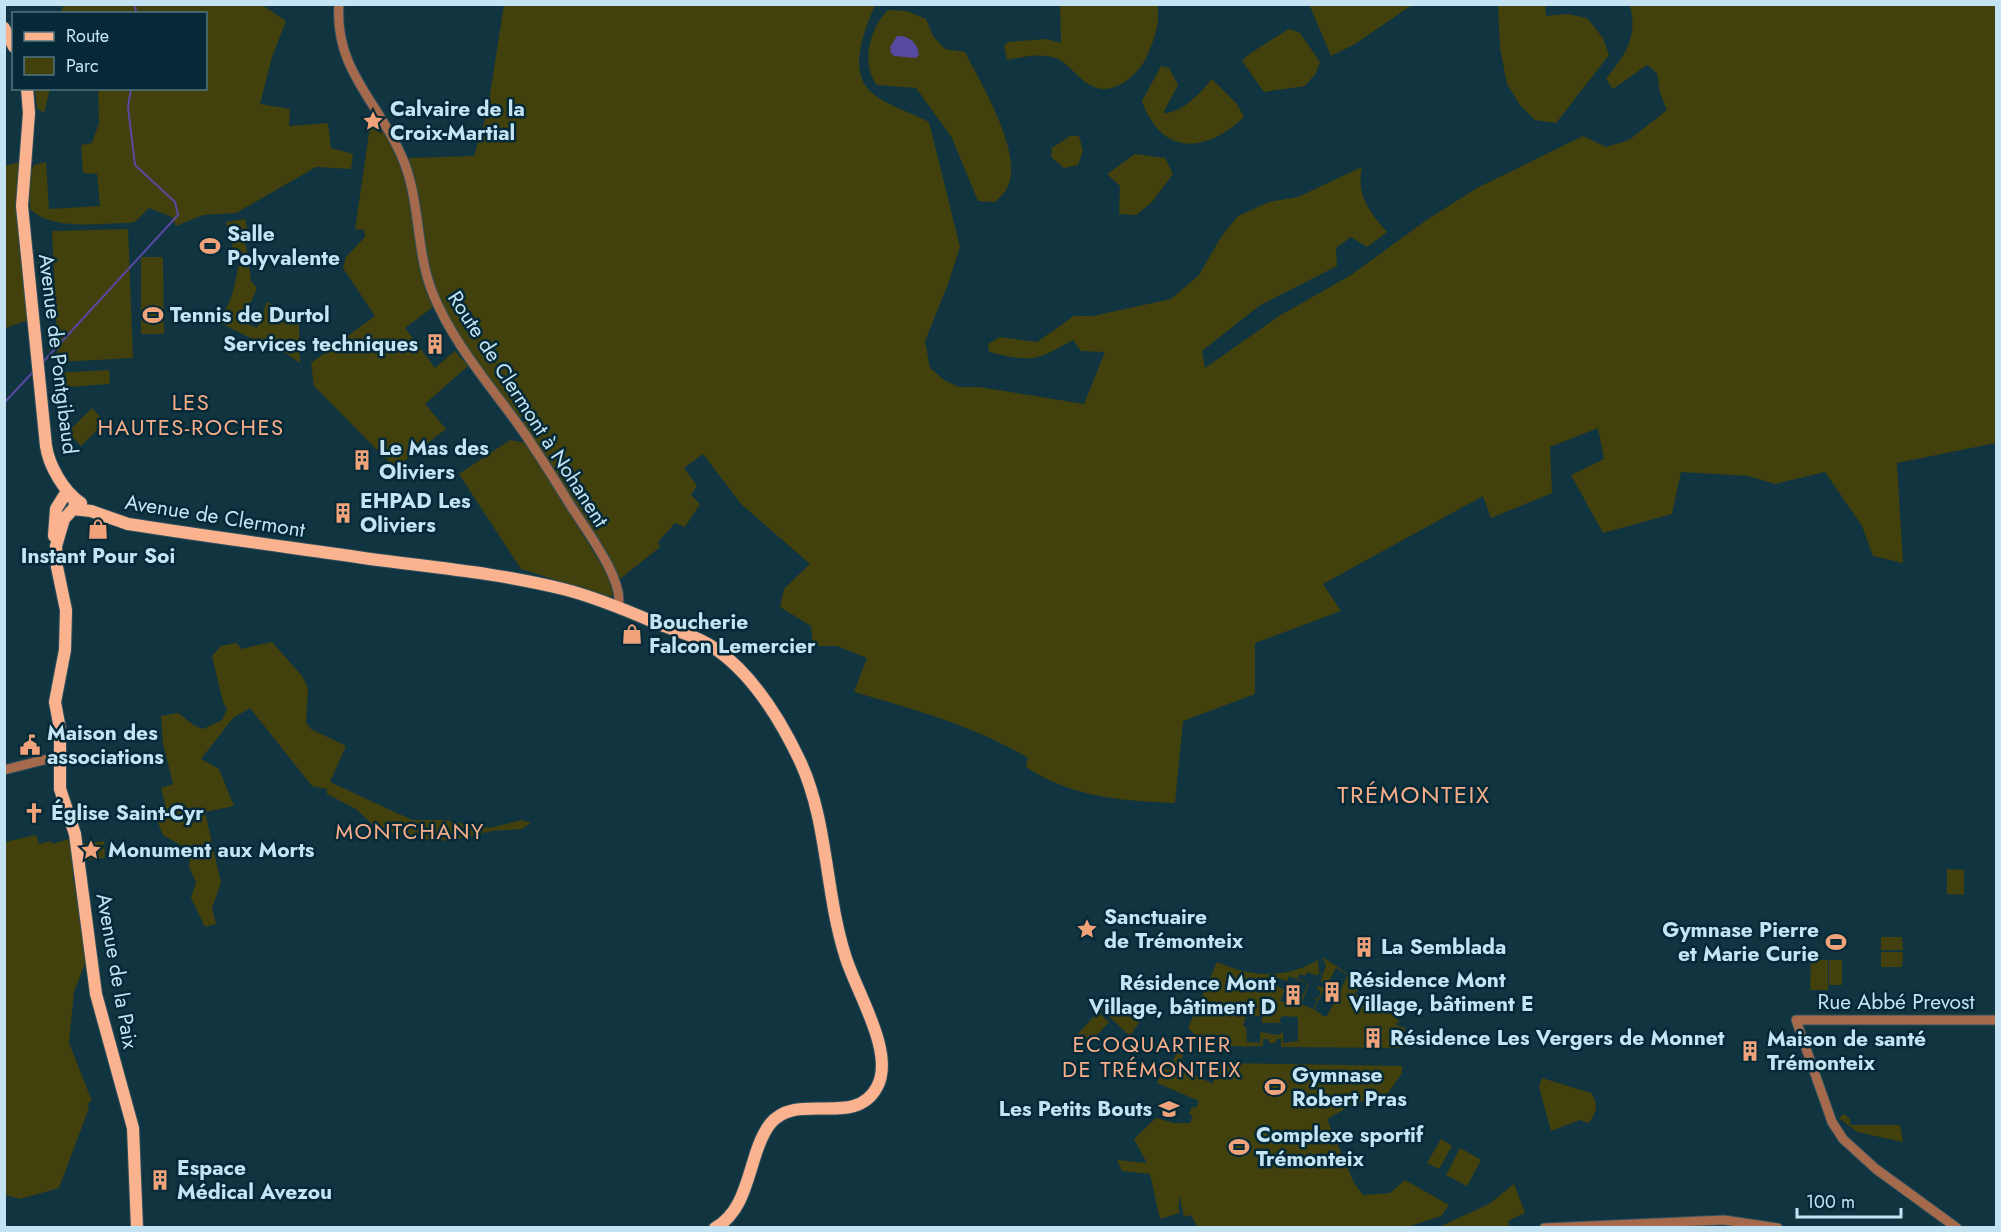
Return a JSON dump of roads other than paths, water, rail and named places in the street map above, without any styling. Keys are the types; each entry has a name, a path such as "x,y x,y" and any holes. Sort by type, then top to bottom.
{"main road":[{"path":"4,28 12,43"},
{"name":"Avenue de Pontgibaud","path":"27,90 29,113 22,198 23,223 46,450 68,502"},
{"name":"Avenue de Clermont","path":"68,502 128,524 542,584 618,607 707,644 725,656 755,686 799,758 806,775 841,938 882,1057 879,1083 870,1098 856,1107 792,1111 774,1120 765,1132 736,1209 715,1227"},
{"name":"Avenue de la Paix","path":"68,502 56,546 57,567 66,610 65,653 55,702 60,729 61,793 75,834 98,1002 133,1128 136,1227"}],"street":[{"name":"Route de Clermont à Nohanent","path":"339,4 340,33 347,61 359,86 396,143 409,177 426,273 440,309 460,343 530,441 602,557 621,595 618,607"},
{"path":"4,770 59,756"},
{"name":"Rue Abbé Prevost","path":"1957,1227 1876,1169 1842,1139 1829,1114 1796,1020 1996,1020"},
{"path":"1544,1227 1724,1221 1778,1227"}],"waterway":[{"path":"135,4 136,12"},
{"path":"43,362 178,215 175,202 135,165 128,107 131,90"},
{"path":"4,403 33,372"}],"place":[{"name":"Calvaire de la Croix-Martial","path":"373,121"},
{"name":"Salle Polyvalente","path":"210,246"},
{"name":"Tennis de Durtol","path":"153,315"},
{"name":"Services techniques","path":"435,344"},
{"name":"Le Mas des Oliviers","path":"362,460"},
{"name":"EHPAD Les Oliviers","path":"343,513"},
{"name":"Instant Pour Soi","path":"98,529"},
{"name":"Boucherie Falcon Lemercier","path":"632,634"},
{"name":"Maison des associations","path":"30,745"},
{"name":"Église Saint-Cyr","path":"34,813"},
{"name":"Monument aux Morts","path":"91,850"},
{"name":"Sanctuaire de Trémonteix","path":"1087,929"},
{"name":"Gymnase Pierre et Marie Curie","path":"1836,942"},
{"name":"La Semblada","path":"1364,947"},
{"name":"Résidence Mont Village, bâtiment E","path":"1332,992"},
{"name":"Résidence Mont Village, bâtiment D","path":"1293,995"},
{"name":"Résidence Les Vergers de Monnet","path":"1373,1038"},
{"name":"Maison de santé Trémonteix","path":"1750,1051"},
{"name":"Gymnase Robert Pras","path":"1275,1087"},
{"name":"Les Petits Bouts","path":"1169,1109"},
{"name":"Complexe sportif Trémonteix","path":"1239,1147"},
{"name":"Espace Médical Avezou","path":"160,1180"}],"district":[{"name":"LES HAUTES-ROCHES","path":"191,414"},
{"name":"TRÉMONTEIX","path":"1414,794"},
{"name":"MONTCHANY","path":"410,831"},
{"name":"ECOQUARTIER DE TRÉMONTEIX","path":"1152,1056"}]}
